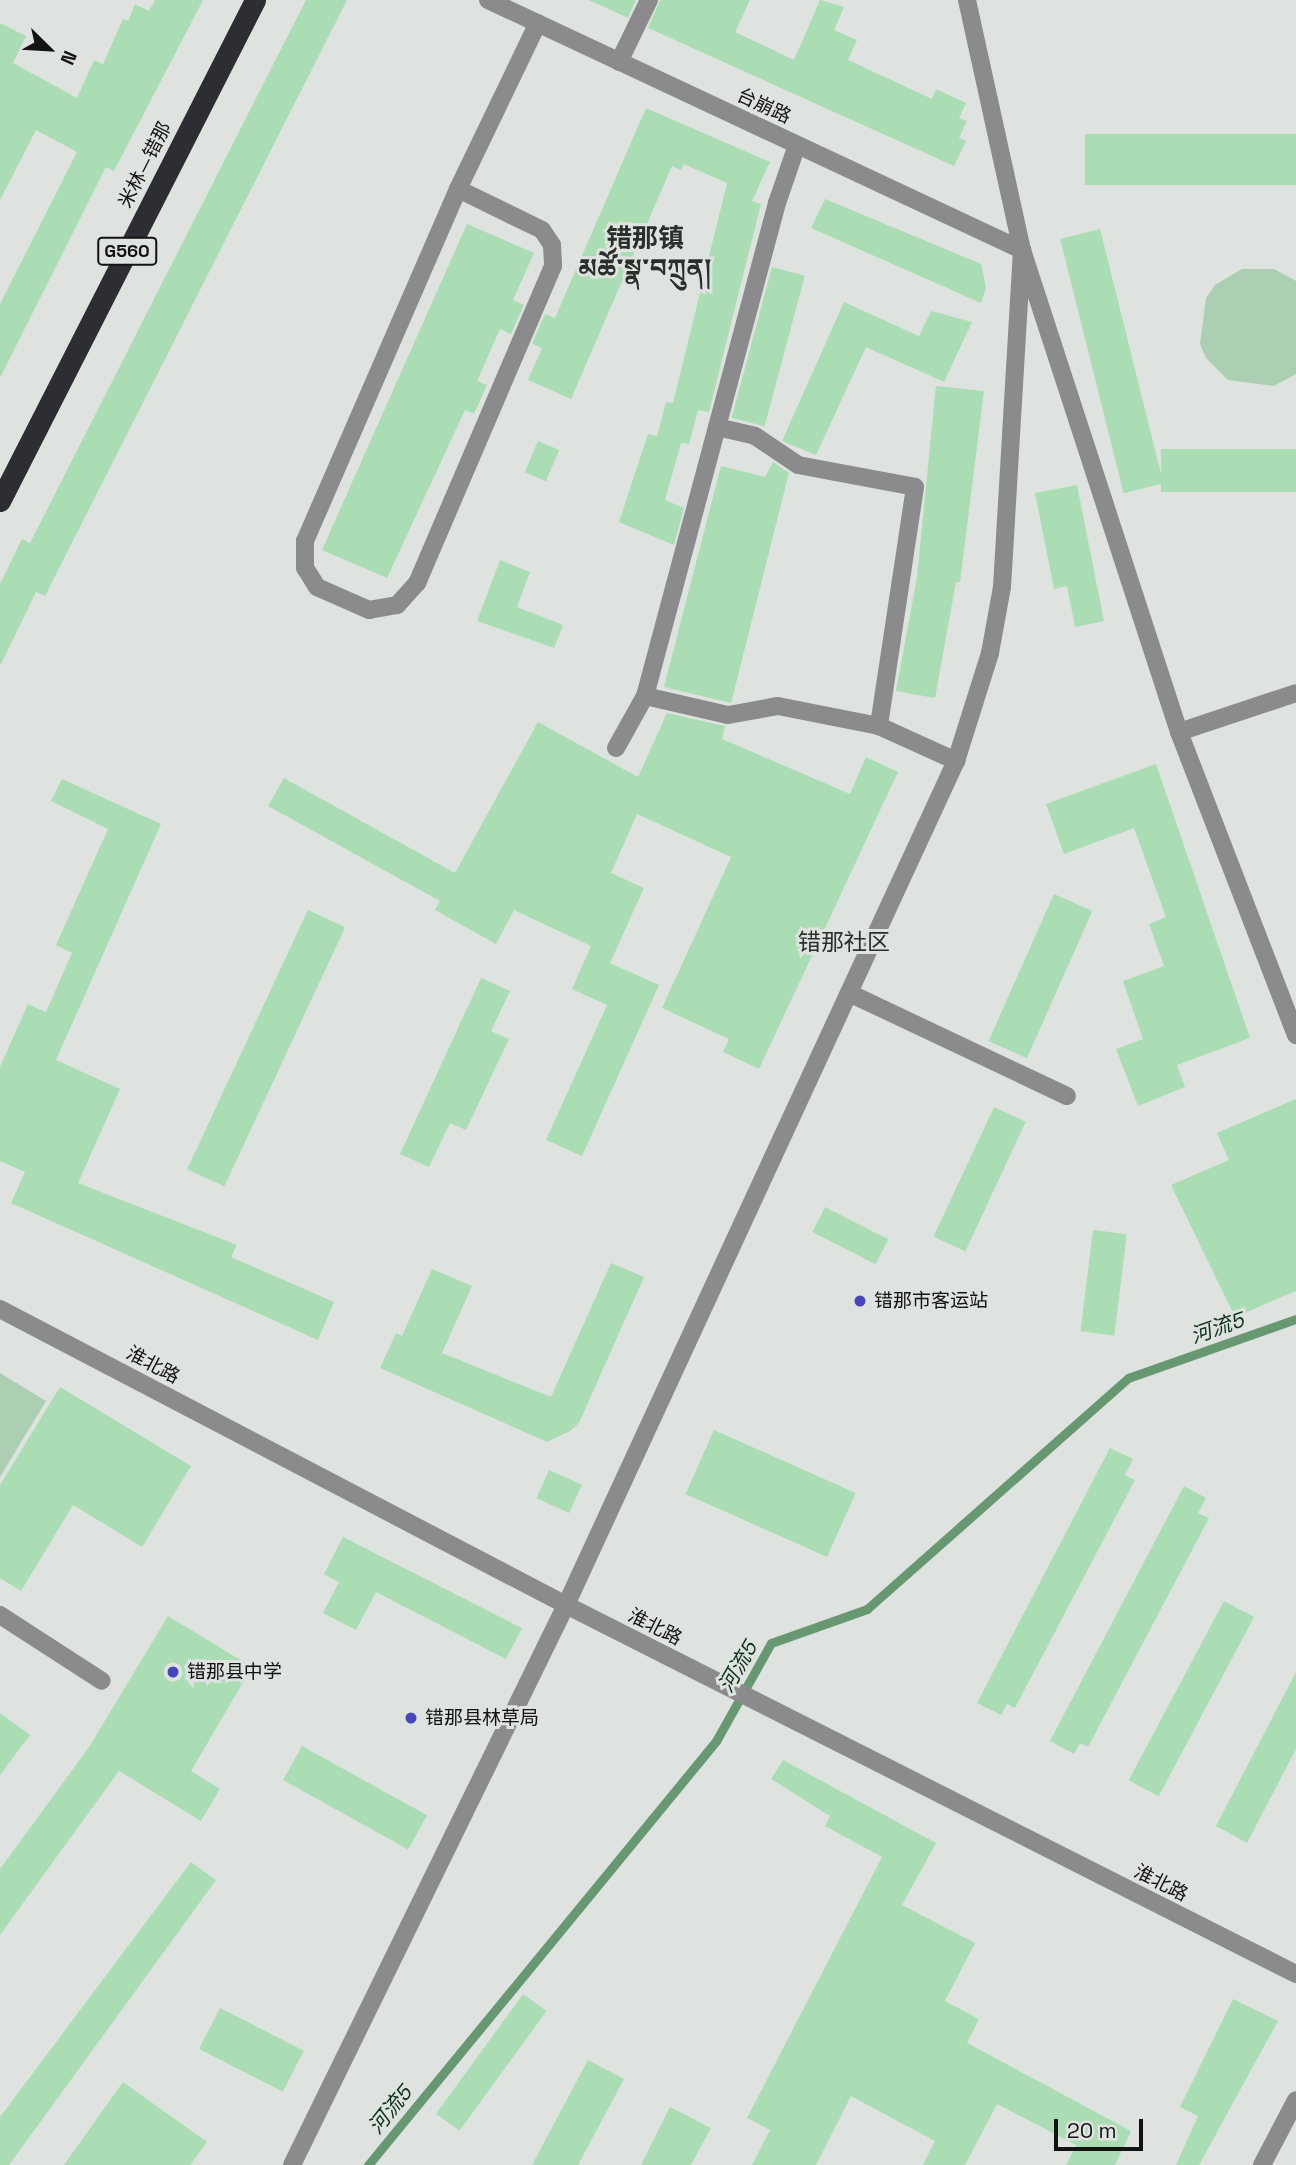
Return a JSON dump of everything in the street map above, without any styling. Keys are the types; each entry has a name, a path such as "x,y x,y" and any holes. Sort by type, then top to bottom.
{"highway":[{"name":"米林—错那","path":"0,501 255,0"}],"street":[{"name":"台崩路","path":"488,0 1022,250"},
{"path":"619,62 649,0"},
{"path":"967,0 1022,250 1179,732 1296,1035"},
{"path":"457,189 542,230 552,245 553,266 417,583 397,605 369,610 317,587 304,568 305,541 457,189 538,23"},
{"path":"616,748 645,696 717,427 797,145"},
{"path":"292,2165 566,1605 956,761 990,653 1002,587 1022,250"},
{"path":"717,427 755,436 798,465 915,486 879,726"},
{"path":"1179,732 1296,693"},
{"path":"645,696 728,715 778,706 879,726 956,761"},
{"path":"849,993 1067,1096"},
{"name":"淮北路","path":"0,1309 566,1605 1296,1974"},
{"path":"0,1615 102,1681"},
{"path":"1262,2165 1296,2100"}],"green space":[{"path":"1242,269 1274,269 1296,281 1296,374 1274,386 1228,380 1206,358 1200,344 1206,298 1215,285"},
{"path":"0,1373 46,1401 0,1477"}],"building":[{"path":"155,0 203,0 114,171 106,167 0,378 0,304 77,152 36,130 0,200 0,23 26,36 13,63 77,98 94,60 103,64 123,19 128,21 135,4 149,11"},
{"path":"306,0 347,0 45,596 36,592 0,666 0,584 22,539 30,543"},
{"path":"589,0 636,0 628,18"},
{"path":"660,0 750,0 735,32 794,60 820,0 844,7 834,30 857,40 848,60 932,99 936,89 966,103 959,118 967,121 959,138 966,141 954,166 648,28"},
{"path":"646,108 770,162 752,201 761,204 709,412 698,410 689,444 681,443 665,500 684,508 674,545 619,522 648,434 657,436 666,402 673,403 727,183 684,164 681,170 672,166 571,399 528,380 542,348 532,344 545,314 555,318"},
{"path":"1085,134 1296,134 1296,185 1085,185"},
{"path":"825,199 981,264 986,288 981,303 811,228"},
{"path":"467,224 534,253 513,300 524,305 511,334 500,329 477,381 487,385 474,414 465,410 387,578 322,550"},
{"path":"1100,229 1163,483 1124,493 1060,239"},
{"path":"772,267 805,276 764,426 732,418"},
{"path":"844,302 919,336 931,311 972,322 944,382 866,347 816,455 782,441"},
{"path":"936,386 984,391 960,582 956,582 935,698 896,691 917,577"},
{"path":"538,441 559,450 546,481 525,472"},
{"path":"1161,449 1296,449 1296,492 1161,492"},
{"path":"773,462 789,473 731,703 664,687 721,466 765,477"},
{"path":"1077,485 1104,621 1075,627 1067,586 1054,589 1035,493"},
{"path":"500,560 530,572 517,607 563,625 554,648 477,621"},
{"path":"667,713 725,726 722,739 850,794 866,757 898,772 759,1069 723,1052 729,1039 662,1008 731,857 637,814 611,873 644,888 610,963 659,985 582,1156 546,1140 607,1005 572,989 591,946 514,910 496,944 435,910 440,901 268,806 284,778 455,873 538,722 638,777"},
{"path":"1156,764 1250,1038 1177,1065 1185,1087 1138,1106 1116,1049 1143,1039 1123,981 1164,966 1149,924 1166,917 1134,828 1064,854 1046,804"},
{"path":"62,779 161,824 56,1060 120,1089 78,1183 237,1245 231,1257 334,1302 318,1340 11,1203 25,1172 0,1161 0,1067 28,1004 46,1012 72,953 56,945 108,829 51,801"},
{"path":"1054,894 1092,911 1027,1058 989,1041"},
{"path":"308,910 345,927 224,1187 187,1169"},
{"path":"481,978 510,991 491,1031 509,1039 466,1130 450,1123 429,1167 400,1154"},
{"path":"1296,1099 1296,1291 1235,1317 1171,1185 1229,1160 1217,1133"},
{"path":"994,1107 1026,1122 965,1251 934,1237"},
{"path":"825,1207 888,1239 876,1264 812,1232"},
{"path":"1093,1230 1127,1234 1114,1335 1081,1331"},
{"path":"611,1263 644,1277 579,1423 570,1431 547,1442 380,1368 396,1333 402,1336 432,1269 472,1286 442,1353 551,1397"},
{"path":"60,1387 191,1466 142,1547 73,1505 21,1591 0,1578 0,1485"},
{"path":"714,1430 856,1493 827,1557 686,1494"},
{"path":"1110,1448 1133,1459 1125,1475 1135,1480 1015,1708 1007,1704 1001,1715 977,1703"},
{"path":"549,1470 582,1485 569,1513 536,1498"},
{"path":"1184,1486 1206,1498 1198,1513 1209,1518 1088,1747 1080,1743 1074,1754 1050,1741"},
{"path":"343,1537 522,1628 506,1659 376,1592 356,1630 323,1613 339,1582 324,1574"},
{"path":"1224,1601 1254,1617 1159,1796 1129,1780"},
{"path":"168,1616 252,1667 191,1771 220,1789 201,1821 119,1771 0,1935 0,1869 89,1747"},
{"path":"1296,1672 1296,1749 1247,1843 1216,1826"},
{"path":"0,1713 30,1735 0,1775"},
{"path":"302,1746 427,1815 408,1849 283,1780"},
{"path":"783,1760 936,1843 902,1905 975,1943 945,2001 979,2019 967,2043 1131,2131 1115,2165 1066,2165 1076,2145 997,2104 965,2165 923,2165 935,2141 851,2096 816,2165 752,2165 770,2130 747,2118 882,1857 825,1826 830,1816 771,1779"},
{"path":"191,1862 216,1880 9,2165 0,2165 0,2117"},
{"path":"523,1994 546,2011 459,2131 436,2114"},
{"path":"1233,1999 1278,2021 1199,2165 1176,2165 1198,2116 1180,2107"},
{"path":"220,2008 304,2051 283,2092 199,2049"},
{"path":"588,2060 624,2079 578,2165 532,2165"},
{"path":"123,2082 207,2142 190,2165 64,2165"},
{"path":"670,2107 711,2128 691,2165 641,2165"}],"waterway":[{"name":"河流5","path":"368,2165 716,1741 771,1643 867,1609 1128,1378 1296,1319"}],"place":[{"name":"错那市客运站","path":"860,1301"},
{"name":"错那县中学","path":"173,1672"},
{"name":"错那县林草局","path":"411,1718"}],"district":[{"name":"错那镇 མཚོ་སྣ་བཀྲུན།","path":"645,254"},
{"name":"错那社区","path":"844,942"}]}
